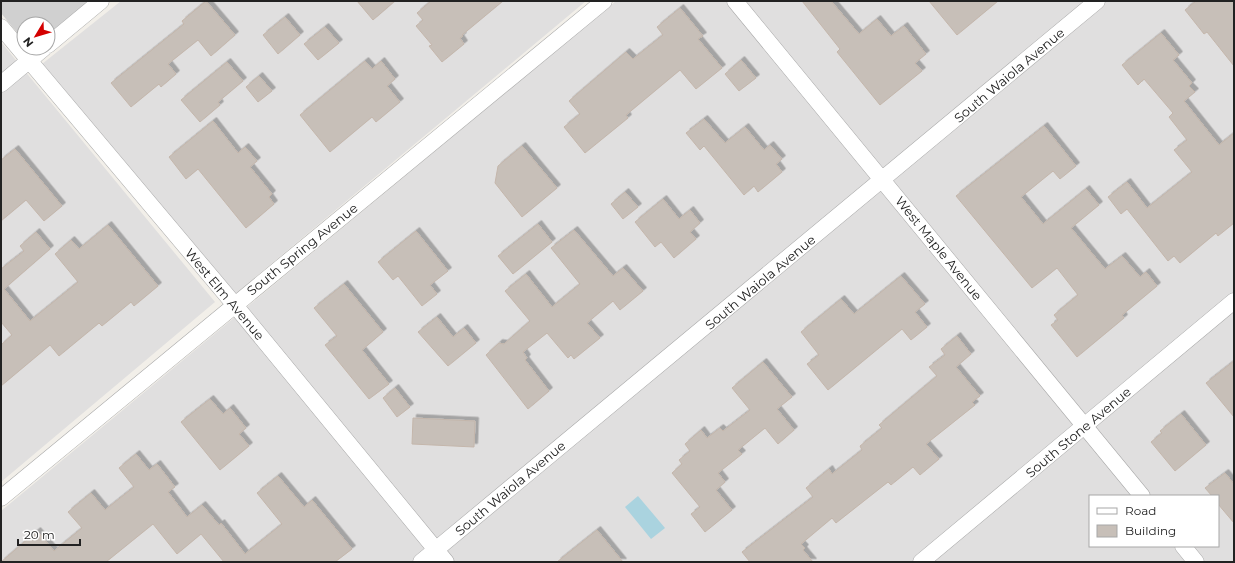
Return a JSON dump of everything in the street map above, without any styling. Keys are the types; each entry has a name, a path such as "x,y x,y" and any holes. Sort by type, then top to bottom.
{"street":[{"path":"56,38 101,1"},
{"name":"South Spring Avenue","path":"1,498 234,304 604,1"},
{"name":"West Maple Avenue","path":"735,1 1141,495"},
{"name":"South Waiola Avenue","path":"421,562 1097,1"},
{"name":"West Elm Avenue","path":"1,27 28,61 234,304 446,562"},
{"path":"1,84 34,56"},
{"name":"South Stone Avenue","path":"921,562 1086,427 1234,301"},
{"path":"1184,547 1196,562"}],"shaded area":[{"path":"1,1 91,1 56,30 56,16 16,16 16,31 1,13"},
{"path":"121,1 586,1 234,295 42,64 52,56 56,56 56,53"},
{"path":"616,1 1234,1 1234,562 1,562 1,511"},
{"path":"1,42 215,302 1,482"}],"water":[{"path":"638,496 665,528 651,539 625,507"}],"building":[{"path":"206,1 235,35 211,56 198,40 168,64 176,74 161,87 159,84 131,107 111,83 184,24 182,21"},
{"path":"357,1 395,1 373,20"},
{"path":"431,1 503,1 462,35 463,36 460,38 464,44 442,62 429,46 432,45 416,26 423,20 417,13"},
{"path":"802,1 831,1 859,34 877,19 891,36 904,26 926,54 915,63 922,71 880,105 837,52 840,49"},
{"path":"929,1 998,1 957,35"},
{"path":"1196,1 1234,1 1234,66 1207,32 1204,34 1185,10"},
{"path":"680,8 703,36 698,39 722,68 696,89 680,70 626,115 628,118 585,153 564,127 580,114 569,101 626,52 633,59 663,35 657,27"},
{"path":"285,17 300,35 278,54 263,35"},
{"path":"325,27 339,43 318,60 304,44"},
{"path":"1161,33 1179,55 1173,60 1192,83 1189,86 1195,92 1184,101 1219,145 1234,133 1234,223 1218,236 1216,233 1180,263 1174,256 1168,261 1127,209 1121,214 1108,197 1127,182 1147,208 1192,172 1174,150 1187,140 1169,117 1173,113 1144,79 1138,85 1122,65"},
{"path":"741,60 756,78 739,91 725,74"},
{"path":"365,61 372,69 381,61 395,79 387,86 400,102 376,122 372,117 330,152 300,115"},
{"path":"227,62 243,81 218,102 220,105 200,122 181,100"},
{"path":"259,76 272,91 258,102 246,87"},
{"path":"704,119 725,143 745,127 764,150 770,145 782,159 776,164 782,172 758,192 754,186 744,195 704,146 700,150 686,133"},
{"path":"213,121 238,153 245,147 257,161 250,167 272,194 269,197 274,204 246,228 198,169 186,179 169,157"},
{"path":"1044,126 1076,166 1060,179 1053,171 1021,197 1043,224 1086,189 1099,205 1071,228 1105,269 1122,256 1140,277 1146,272 1157,286 1122,315 1124,318 1077,357 1051,325 1058,320 1054,315 1078,295 1057,268 1032,288 956,196"},
{"path":"522,146 557,188 522,217 495,183 498,166"},
{"path":"15,149 62,206 44,221 26,200 1,221 1,160"},
{"path":"625,192 638,207 623,219 611,204"},
{"path":"663,199 679,219 690,210 700,223 690,232 696,239 674,258 661,242 655,247 635,222"},
{"path":"538,224 552,242 513,274 498,256"},
{"path":"108,225 158,286 134,306 131,302 102,326 99,323 59,356 50,345 1,386 1,345 12,335 1,322 1,269 24,251 20,246 36,232 50,249 4,289 30,321 78,282 55,254 71,240 79,249"},
{"path":"574,230 613,276 623,268 643,291 620,310 613,301 587,323 600,338 574,359 571,355 568,358 547,333 523,352 527,358 525,360 549,391 528,409 486,355 499,343 504,344 530,321 505,291 526,274 552,307 580,284 551,248"},
{"path":"416,231 448,271 430,285 437,294 422,306 398,276 393,280 378,262"},
{"path":"901,276 925,304 915,312 927,327 911,340 902,329 828,390 807,364 819,355 801,332 841,299 854,314"},
{"path":"344,284 383,332 362,350 389,384 369,399 325,345 337,336 314,308"},
{"path":"437,317 453,337 464,328 476,343 448,366 418,332"},
{"path":"957,336 971,354 956,367 980,396 972,402 975,405 926,444 939,459 920,475 913,467 891,485 888,482 836,523 832,518 801,544 805,548 803,550 813,562 750,562 742,552 813,497 806,488 829,469 832,474 862,450 860,446 882,428 879,425 937,376 929,367 945,355 941,349"},
{"path":"1234,361 1234,417 1206,383"},
{"path":"763,362 792,397 777,409 794,430 778,444 765,428 738,450 742,454 718,473 725,482 716,490 732,510 705,532 691,514 700,507 672,473 682,464 679,460 690,451 685,444 701,430 707,438 720,428 723,431 750,410 732,388"},
{"path":"395,388 410,407 397,417 383,398"},
{"path":"210,399 223,414 230,408 246,428 239,434 249,446 220,470 181,422"},
{"path":"1181,414 1206,445 1175,471 1151,442 1162,433 1160,431"},
{"path":"413,418 475,421 474,447 412,444"},
{"path":"136,454 149,470 157,464 175,487 168,492 187,517 202,505 219,525 221,523 245,554 282,524 257,493 278,476 304,507 312,500 352,549 335,562 224,562 201,534 177,554 153,524 106,562 1,562 37,531 54,551 82,528 68,512 91,493 105,510 134,487 119,468"},
{"path":"1225,473 1234,484 1234,523 1219,505 1219,495 1211,495 1205,488"},
{"path":"597,530 623,562 557,562"}]}
